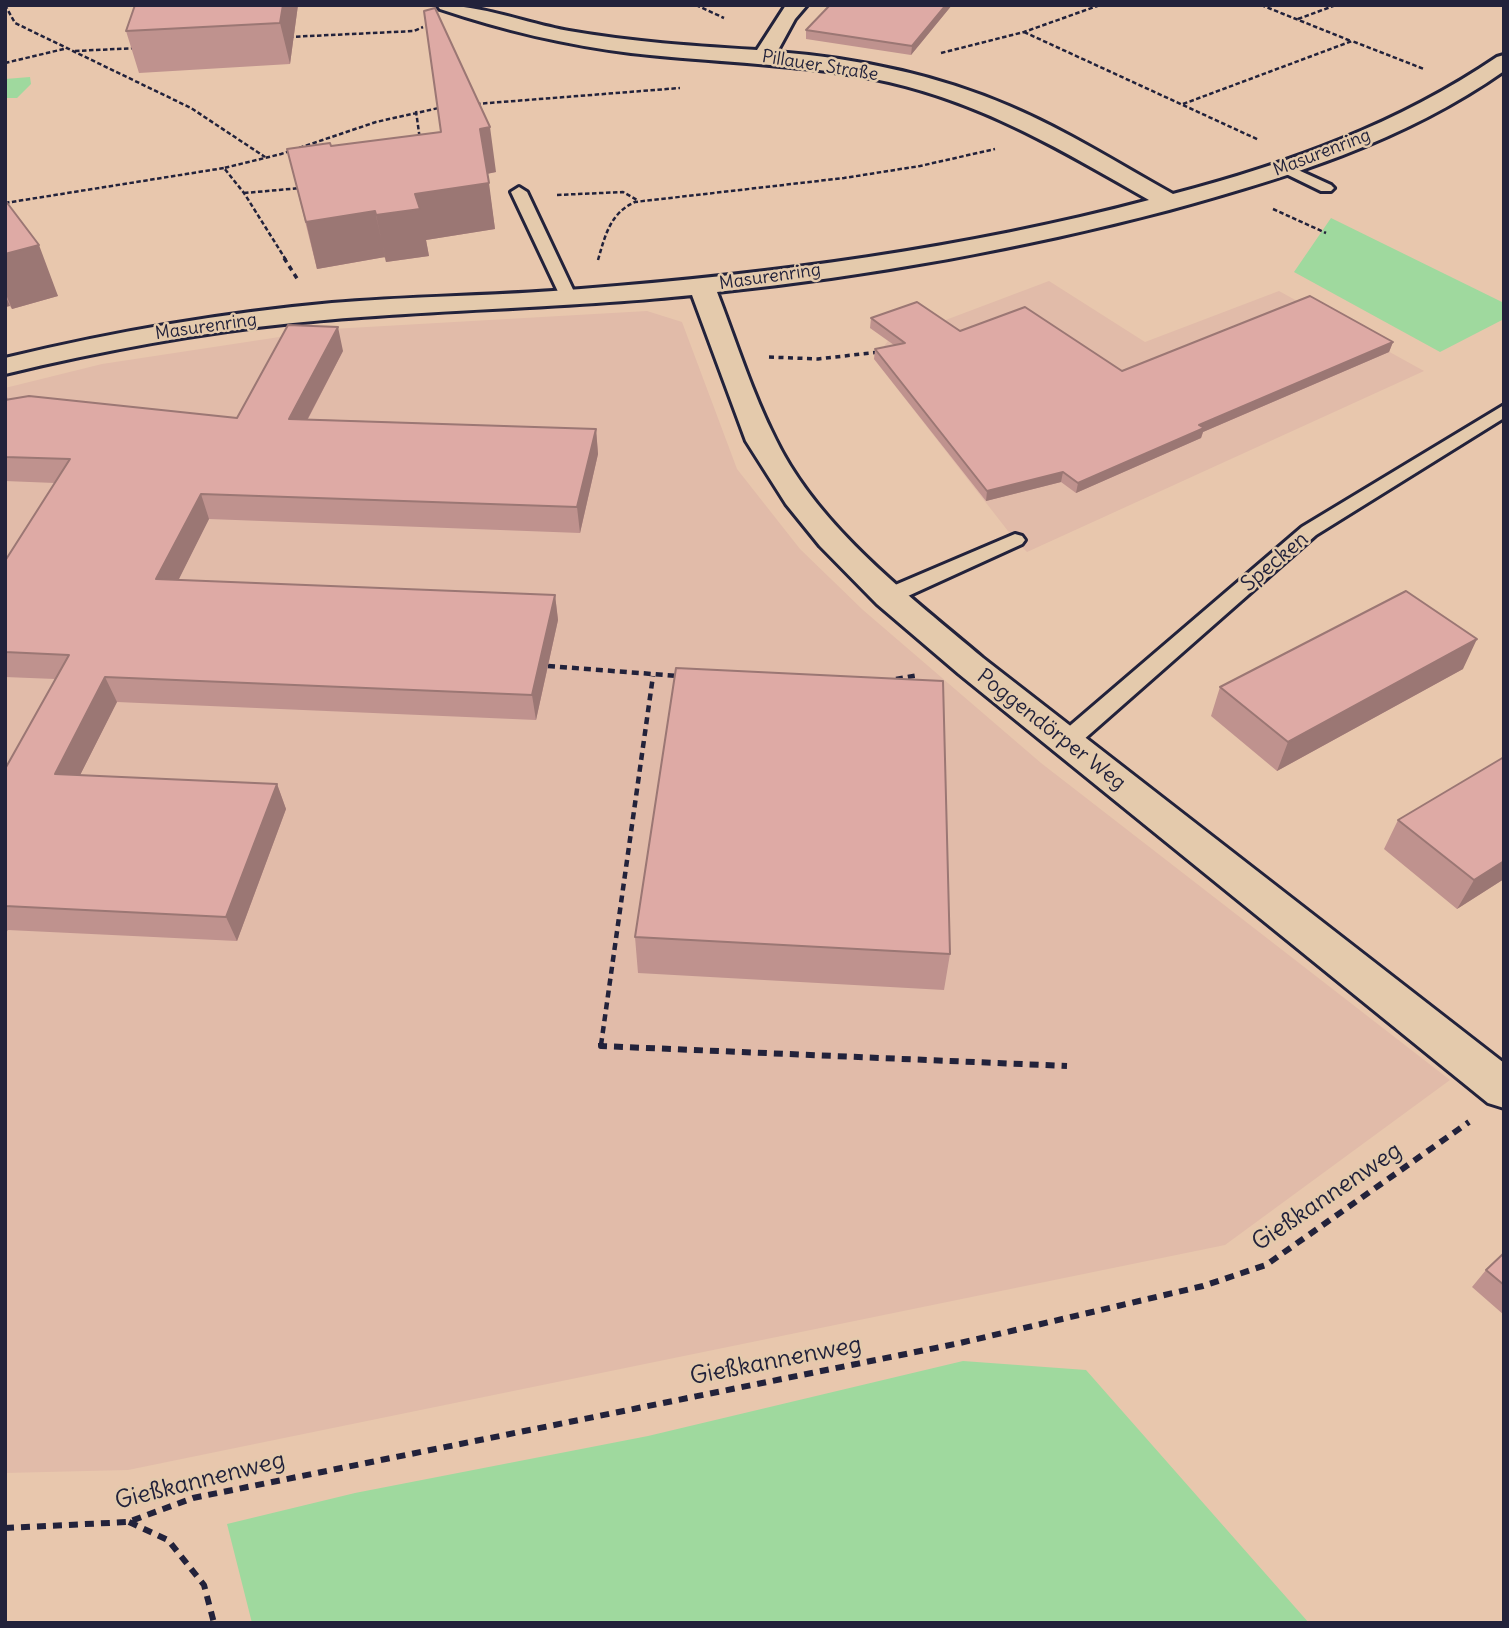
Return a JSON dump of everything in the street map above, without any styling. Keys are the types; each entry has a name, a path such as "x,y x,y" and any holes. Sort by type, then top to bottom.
{"street":[{"path":"764,56 787,16 797,5"},
{"name":"Pillauer Straße","path":"454,8 563,36 622,45 823,63 894,77 949,92 1001,111 1170,202"},
{"name":"Masurenring","path":"5,366 138,337 301,314 578,298 702,286 922,256 1014,240 1109,219 1295,164 1421,114 1469,88 1504,61"},
{"name":"Poggendörper Weg","path":"702,286 761,441 797,497 831,539 889,596 971,666 1066,741 1492,1101"}],"lane":[{"path":"1295,164 1326,188"},
{"path":"519,192 578,298"},
{"name":"Specken","path":"1066,741 1309,531 1504,410"},
{"path":"889,596 1015,540"}],"path":[{"path":"5,5 15,23 191,108 266,158"},
{"path":"894,77 935,54 1024,32 1100,5"},
{"path":"1261,5 1469,88"},
{"path":"1297,19 1336,5"},
{"path":"282,38 414,31 454,8"},
{"path":"5,20 11,18"},
{"path":"1024,32 1182,104 1295,164"},
{"path":"1182,104 1352,41"},
{"path":"5,63 68,48"},
{"path":"75,51 139,48"},
{"path":"477,104 684,87"},
{"path":"5,203 224,168 266,158 376,122 449,106"},
{"path":"578,298 608,229 620,211 638,201 750,190 934,165 1050,135"},
{"path":"224,168 244,193 304,289 301,314"},
{"path":"244,193 312,187"},
{"path":"730,355 818,359 880,352"},
{"path":"548,666 680,676"},
{"path":"886,679 971,666"},
{"path":"653,676 601,1046 1067,1066"},
{"name":"Gießkannenweg","path":"5,1528 128,1522 193,1498 960,1343 1203,1286 1266,1265 1492,1101"},
{"path":"128,1522 168,1540 204,1585 214,1623"}],"shaded area":[{"path":"1049,281 1145,342 1279,291 1424,371 1027,552 874,359 888,341 870,328 917,311 935,324"},
{"path":"647,311 682,322 737,469 800,549 863,610 1041,763 1450,1080 1225,1245 128,1470 5,1473 5,388 102,364 332,329"}],"green space":[{"path":"30,77 31,84 17,98 5,98 5,79"},
{"path":"1331,218 1504,303 1504,319 1440,352 1294,272"},
{"path":"963,1361 1086,1370 1309,1623 252,1623 227,1524 355,1493 648,1436"}],"building":[{"path":"135,5 283,5 280,23 126,31"},
{"path":"830,5 946,5 912,46 806,30"},
{"path":"435,8 490,127 480,129 489,183 415,194 420,209 376,215 375,211 306,222 287,149 441,132 424,11"},
{"path":"5,200 39,245 5,254"},
{"path":"1310,296 1393,342 1199,425 1204,428 1078,483 1063,472 987,491 875,349 905,343 871,318 917,302 960,331 1025,307 1122,371"},
{"path":"288,325 338,327 289,419 596,429 577,507 201,494 156,579 555,595 532,695 105,677 55,774 277,784 226,917 5,906 5,769 69,655 5,652 5,561 70,459 5,457 5,400 29,396 237,418"},
{"path":"1406,591 1477,639 1288,742 1220,687"},
{"path":"676,668 943,681 950,954 635,937"},
{"path":"1504,757 1504,861 1474,880 1398,820"},
{"path":"1504,1253 1504,1285 1486,1270"}]}
